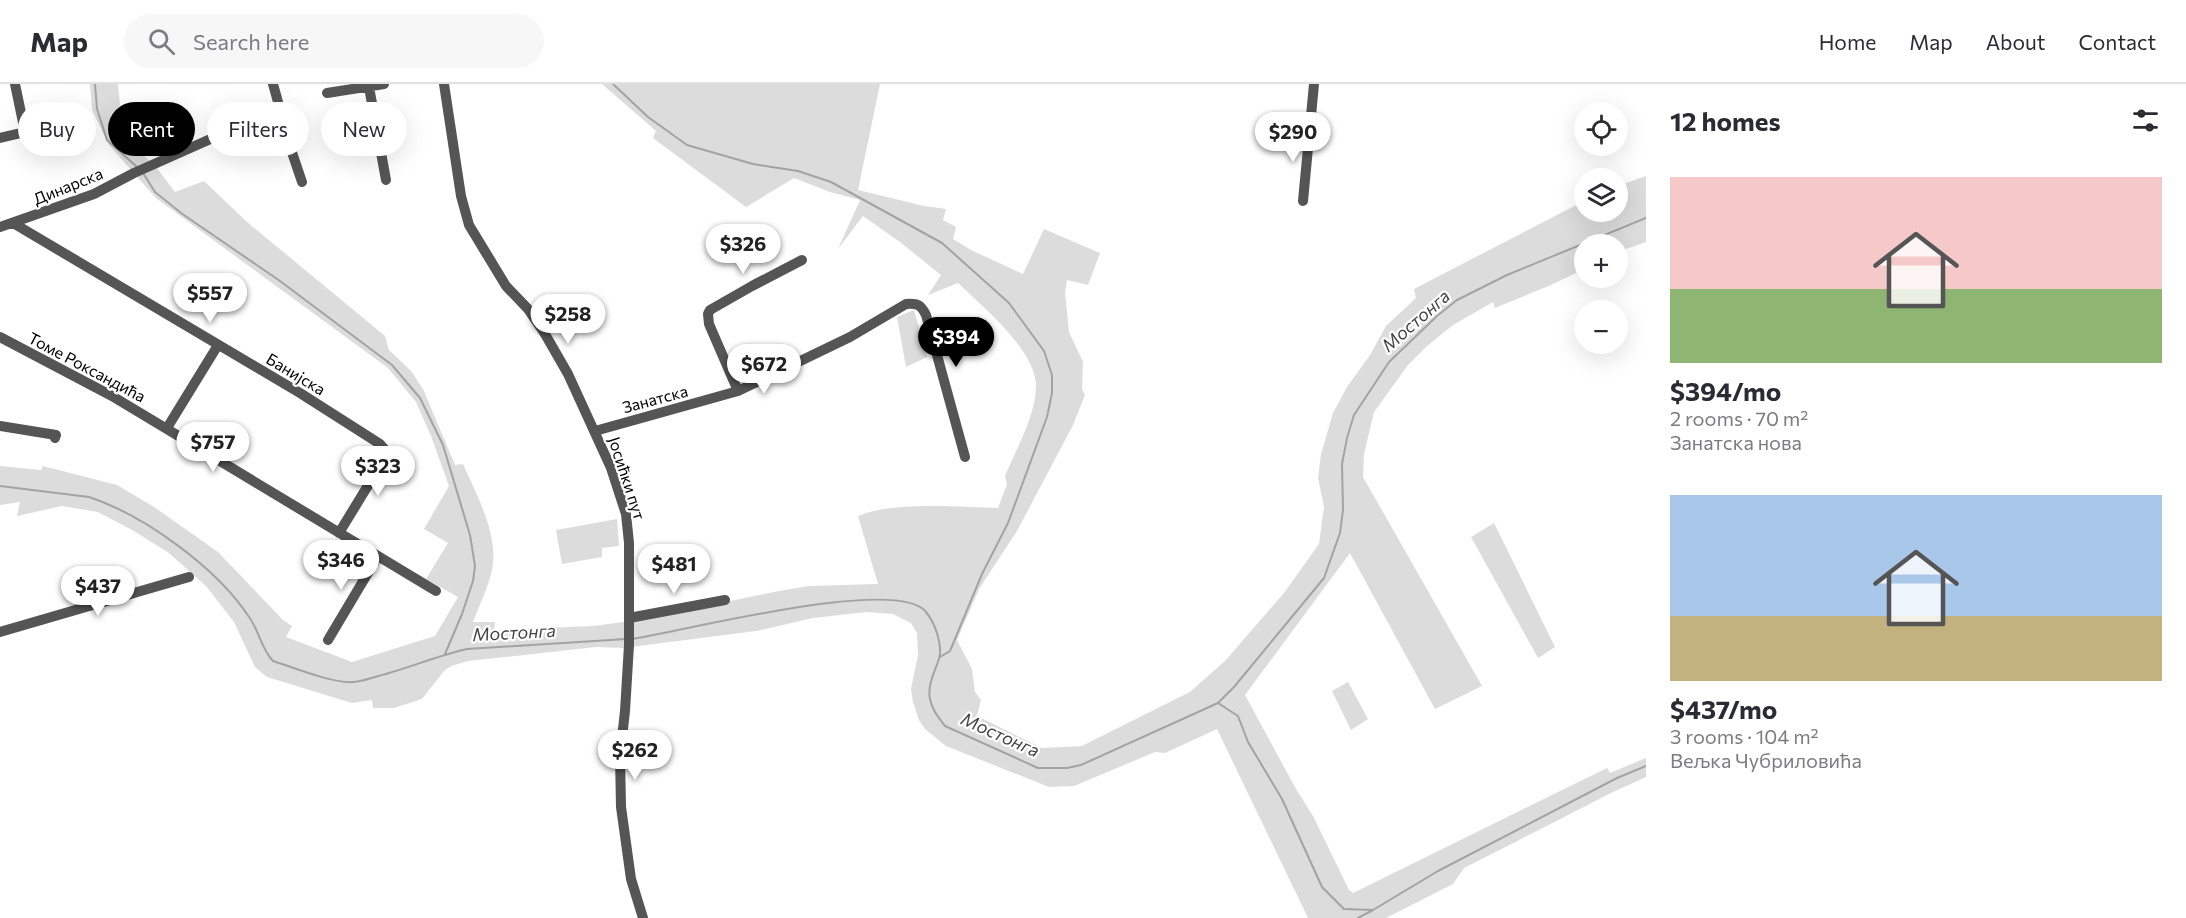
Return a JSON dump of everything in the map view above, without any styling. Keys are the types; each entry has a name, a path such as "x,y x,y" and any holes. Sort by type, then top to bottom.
{"street":[{"path":"15,84 19,102"},
{"path":"273,84 278,102"},
{"path":"327,93 384,84"},
{"name":"Јосићки пут","path":"444,84 461,196 469,225 506,285 532,315 552,346 595,431 611,468 626,514 629,543 630,645 626,711 620,756 621,807 631,879 643,918"},
{"path":"1303,201 1314,84"},
{"path":"369,87 386,180"},
{"path":"0,138 18,134"},
{"name":"Динарска","path":"0,227 94,194 134,173 207,141"},
{"path":"293,156 302,182"},
{"name":"Банијска","path":"14,223 300,393 380,444 386,451 386,456 339,533"},
{"path":"738,391 709,324 708,314 710,310 752,285 802,260"},
{"name":"Занатска","path":"595,431 738,391 850,337 906,304 916,303 921,306 926,315 965,457"},
{"name":"Томе Роксандића","path":"0,338 112,396 436,591"},
{"path":"167,428 218,345"},
{"path":"0,426 45,432 56,435 56,438"},
{"path":"328,640 378,556"},
{"path":"0,632 189,577"},
{"path":"629,620 725,600"}],"shaded area":[{"path":"90,84 118,84 120,102 108,102 108,143 96,118 96,102 91,102"},
{"path":"602,84 880,84 858,190 946,209 943,220 956,227 953,239 1023,274 1044,229 1100,253 1088,285 1067,280 1065,292 1069,332 1083,362 1082,389 1085,395 1073,425 1017,531 979,589 957,640 972,669 975,692 981,700 977,716 1042,748 1082,746 1190,692 1225,661 1284,593 1319,544 1324,507 1318,478 1321,454 1333,413 1386,326 1416,298 1414,289 1574,206 1574,222 1628,222 1628,182 1646,176 1646,242 1628,248 1628,234 1574,234 1574,274 1495,308 1493,302 1453,325 1408,365 1374,412 1364,454 1363,477 1482,686 1435,709 1350,553 1245,695 1313,816 1349,890 1353,893 1607,768 1610,773 1646,758 1646,777 1464,868 1453,884 1386,918 1308,918 1217,729 1165,753 1155,752 1074,786 1049,787 946,746 925,729 919,720 911,689 918,655 917,633 911,623 893,614 867,612 813,618 756,631 623,648 596,647 468,661 451,666 444,671 422,699 394,708 373,708 372,700 352,703 267,677 255,667 234,622 206,586 169,553 98,512 62,506 17,516 20,502 0,505 0,466 41,470 43,466 117,485 154,507 218,552 283,620 292,626 286,637 352,662 435,636 458,597 426,579 448,543 424,529 449,486 416,402 388,368 156,198 119,156 144,156 175,192 204,181 247,222 385,336 389,350 411,371 423,389 455,465 463,464 486,518 493,546 493,560 491,574 473,622 495,622 494,630 593,626 638,620 809,586 878,584 858,516 889,508 946,506 998,508 1007,484 1005,476 1033,407 1036,384 1026,357 1006,329 958,283 928,295 941,275 863,216 838,249 860,200 830,192 794,178 746,207 653,138 656,131"},
{"path":"914,310 927,357 906,367 897,317"},
{"path":"617,519 619,546 602,548 602,557 562,564 556,530"},
{"path":"1494,523 1555,647 1538,658 1471,537"},
{"path":"1348,682 1368,719 1351,730 1332,691"}],"waterway":[{"path":"95,84 97,109 107,140 137,167"},
{"path":"613,84 648,117 687,145 753,164 798,171 831,182 942,243 1009,303 1044,351 1052,375 1052,393 1047,417 1008,523 982,574 950,651 940,657"},
{"path":"143,173 155,192 181,213 280,281 392,365 420,398 443,445 470,535 475,566 473,581 462,614 445,654"},
{"name":"Мостонга","path":"632,639 833,602 875,600 907,602 926,612 937,634 940,653 929,694 934,710 945,726 1038,768 1067,768 1081,765 1218,703 1234,687 1324,578 1340,533 1343,510 1342,464 1347,438 1354,415 1389,362 1457,300 1507,275 1646,218"},
{"name":"Мостонга","path":"0,486 89,497 133,516 178,545 218,580 249,617 273,661 324,678 345,682 361,681 467,649 626,639"},
{"path":"1218,703 1238,716 1248,742 1282,799 1322,887 1344,909 1373,910 1438,871 1617,778 1646,766"},
{"path":"1358,918 1373,910"}]}
